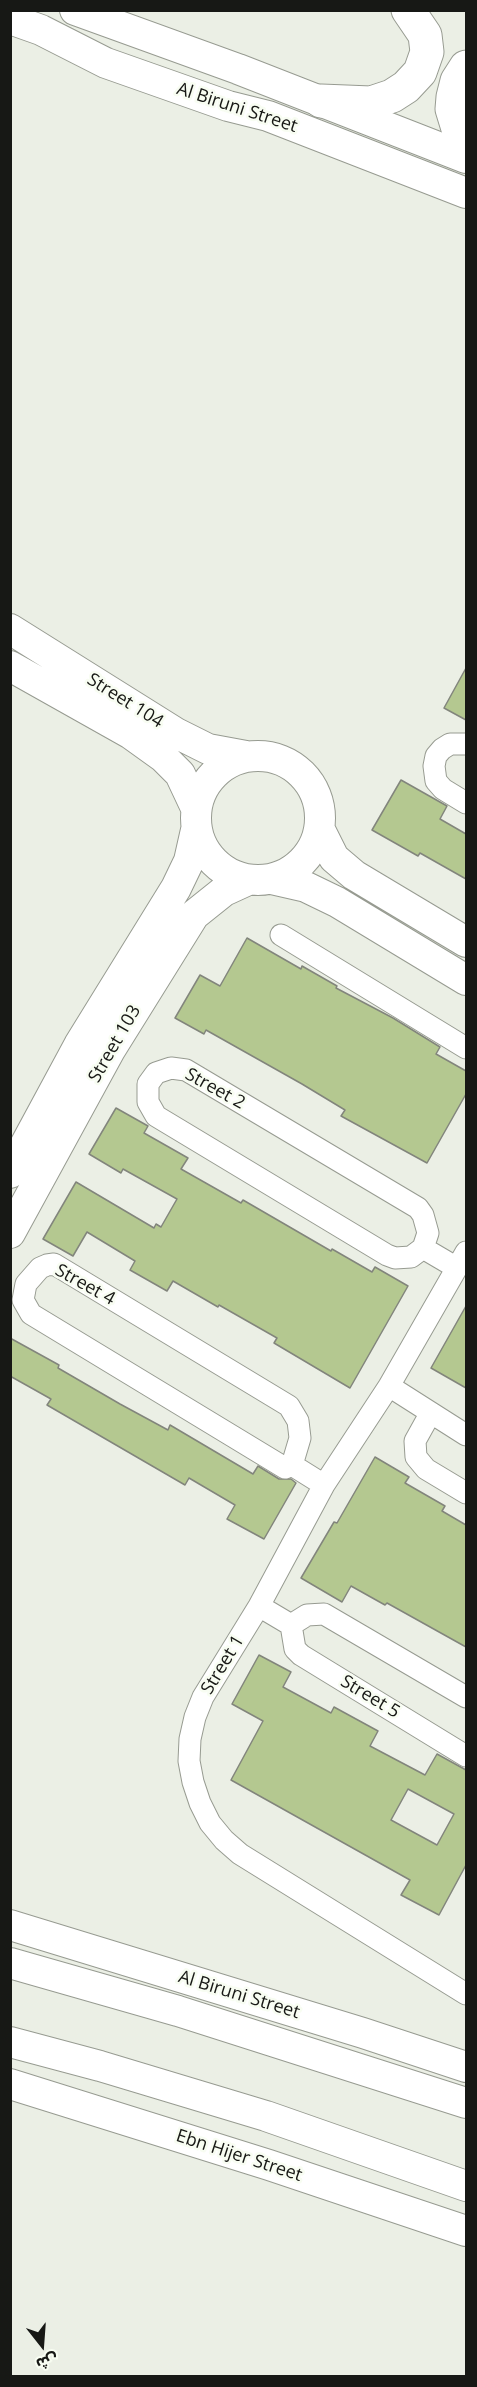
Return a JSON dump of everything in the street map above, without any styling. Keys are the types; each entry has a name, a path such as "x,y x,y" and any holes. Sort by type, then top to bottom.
{"main road":[{"path":"321,101 371,103 392,96 406,87 420,72 427,52 424,35 408,10"},
{"path":"466,67 456,85 452,110 459,132 466,141"}],"street":[{"name":"Al Biruni Street","path":"75,10 238,69 466,158"},
{"name":"Al Biruni Street","path":"10,19 41,30 106,63 228,106 268,116 466,193"},
{"name":"Street 104","path":"10,630 176,733 208,749 246,756"},
{"name":"Street 104","path":"10,666 130,734 163,758 180,774 196,819"},
{"path":"466,744 450,744 442,749 436,756 434,766 436,781 443,789 466,803"},
{"path":"260,880 294,870 311,852 320,830 319,799 303,773 276,758 246,756 222,766 205,784 196,819 206,853 224,871 260,880 306,887 337,902 466,980"},
{"name":"Street 103","path":"10,1173 79,1045 176,888 189,861 196,819"},
{"path":"320,830 334,858 354,875 466,942"},
{"name":"Street 103","path":"10,1233 110,1050 194,915 224,891 260,880"},
{"path":"281,935 466,1048"},
{"name":"Street 2","path":"171,1068 186,1070 418,1208 423,1215 428,1233 423,1248 411,1257 403,1258 395,1258 376,1249 156,1116 148,1102 148,1084 156,1073 163,1070 171,1068"},
{"path":"423,1248 462,1260"},
{"name":"Street 1","path":"462,1260 389,1386 324,1485 259,1606 203,1697 190,1739 189,1761 200,1803 210,1823 240,1854 466,1995"},
{"name":"Street 4","path":"292,1466 300,1438 298,1421 289,1406 54,1264 40,1268 26,1284 23,1300 31,1314 285,1468 292,1466 324,1485"},
{"path":"389,1386 466,1435"},
{"path":"430,1414 415,1441 417,1457 426,1469 466,1493"},
{"path":"259,1606 291,1625 307,1615 324,1614 466,1697"},
{"name":"Street 5","path":"291,1625 292,1640 295,1649 301,1655 466,1756"},
{"name":"Al Biruni Street","path":"10,1924 466,2067"},
{"name":"Al Biruni Street","path":"10,1963 178,2010 466,2103"},
{"path":"264,2038 277,2025 274,2005"},
{"path":"293,2047 291,2036 293,2028 308,2016"},
{"path":"10,2042 100,2066 267,2116 466,2186"},
{"name":"Ebn Hijer Street","path":"10,2084 269,2165 466,2231"}],"building":[{"path":"466,668 466,720 444,708"},
{"path":"401,780 447,806 440,819 466,834 466,879 372,830"},
{"path":"247,938 301,969 302,966 337,986 336,988 393,1018 440,1047 436,1054 466,1071 466,1094 427,1163 341,1116 345,1110 302,1084 206,1030 204,1034 175,1018 200,975 220,986"},
{"path":"116,1108 148,1126 144,1133 188,1158 181,1169 241,1203 243,1200 331,1251 332,1249 372,1272 375,1267 408,1286 350,1388 274,1343 277,1338 219,1305 218,1307 173,1281 167,1291 130,1270 135,1261 87,1232 73,1256 43,1239 76,1182 154,1228 156,1224 161,1227 177,1199 123,1169 121,1173 89,1154"},
{"path":"466,1306 466,1388 431,1368"},
{"path":"10,1338 59,1365 58,1368 120,1404 168,1430 170,1425 253,1474 258,1466 279,1479 291,1479 296,1483 264,1539 227,1519 235,1505 189,1478 185,1485 47,1405 51,1399 10,1376"},
{"path":"375,1457 409,1477 405,1483 445,1506 442,1511 466,1525 466,1647 387,1603 385,1605 351,1586 342,1602 301,1578 334,1522 337,1523"},
{"path":"259,1655 291,1672 283,1687 331,1713 334,1707 378,1731 370,1746 425,1775 437,1754 466,1770 466,1865 439,1915 401,1895 410,1880 231,1780 263,1721 232,1704","holes":["408,1789 454,1814 437,1845 391,1820"]}]}
